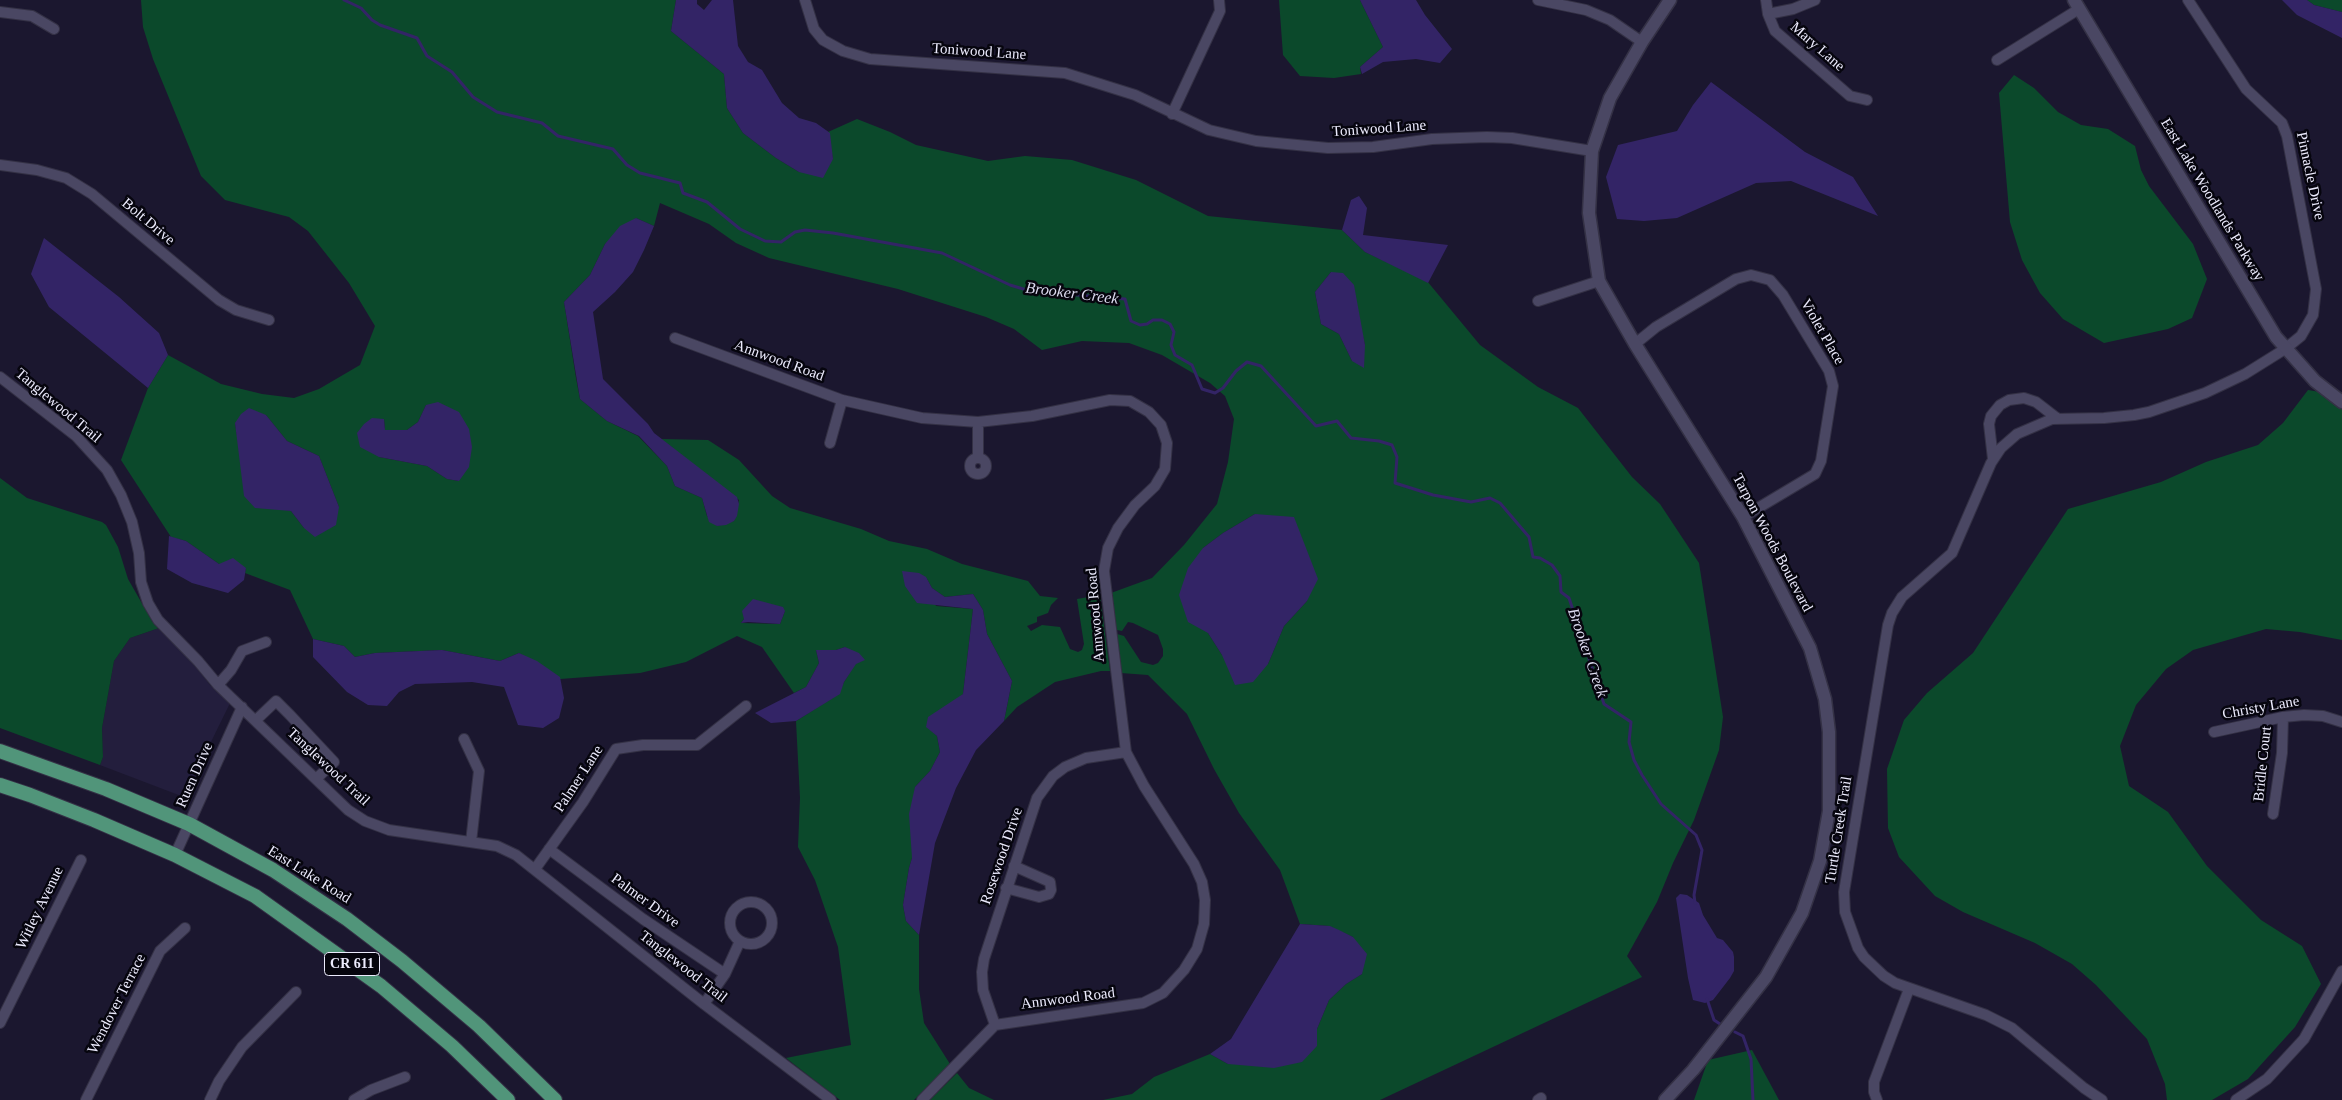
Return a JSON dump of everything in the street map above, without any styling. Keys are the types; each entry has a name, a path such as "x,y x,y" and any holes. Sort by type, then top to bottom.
{"main road":[{"name":"East Lake Road","path":"0,750 106,789 189,824 274,870 373,937 480,1026 555,1100"},
{"name":"CR 611","path":"0,785 94,820 175,855 255,896 352,964 452,1046 508,1100"}],"street":[{"name":"Toniwood Lane","path":"806,0 814,29 824,40 842,51 870,59 1065,73 1135,95 1208,130 1256,141 1328,148 1373,147 1432,139 1487,137 1512,138 1592,151"},
{"path":"1172,114 1220,11 1219,0"},
{"path":"1538,0 1586,10 1616,24 1642,42"},
{"name":"Tarpon Woods Boulevard","path":"1665,1100 1706,1055 1766,977 1802,913 1820,861 1829,811 1829,732 1825,699 1810,648 1743,517 1635,344 1599,281 1589,213 1592,151 1610,98 1642,42 1670,0"},
{"name":"Mary Lane","path":"1766,0 1768,14 1775,31 1850,96 1867,100"},
{"path":"1768,14 1794,9 1815,0"},
{"name":"Pinnacle Drive","path":"2188,0 2246,89 2282,123 2288,136 2316,289 2315,306 2309,325 2301,336 2285,349"},
{"path":"1997,60 2076,4"},
{"name":"East Lake Woodlands Parkway","path":"2076,4 2285,349 2315,380 2342,402"},
{"path":"0,12 32,16 54,29"},
{"name":"Bolt Drive","path":"0,165 37,170 66,178 92,194 219,300 236,310 269,320"},
{"name":"Violet Place","path":"1635,344 1656,326 1736,279 1751,275 1770,280 1783,295 1829,371 1833,386 1821,461 1816,474 1743,517"},
{"path":"1538,301 1599,281"},
{"name":"Annwood Road","path":"675,338 842,400 922,418 978,422 1048,413 1110,400 1130,400 1150,412 1161,425 1167,443 1165,469 1156,486 1134,505 1118,528 1108,548 1104,571 1126,752 1144,786 1194,864 1202,882 1205,900 1204,924 1197,949 1184,970 1163,993 1143,1003 1008,1021 995,1025"},
{"name":"Turtle Creek Trail","path":"2102,1100 2084,1088 2012,1028 1986,1015 1908,989 1884,976 1864,957 1849,925 1844,892 1888,626 1892,612 1902,597 1952,553 1993,459 2001,448 2017,434 2058,419 2119,418 2149,412 2205,394 2245,374 2285,349"},
{"name":"Tanglewood Trail","path":"0,377 76,436 107,470 121,495 132,522 139,553 141,582 148,603 158,620 198,661 218,685 348,810 365,821 389,830 497,846 516,855 704,1004 832,1100"},
{"path":"1993,459 1989,424 1991,416 2000,404 2009,400 2024,398 2036,402 2058,419"},
{"path":"830,444 842,400"},
{"path":"978,422 978,458"},
{"path":"218,685 231,670 242,651 266,642"},
{"path":"256,720 276,701 290,714 334,762 316,779"},
{"name":"Palmer Lane","path":"535,869 583,802 616,749 643,745 697,745 746,706"},
{"name":"Ruen Drive","path":"175,855 242,707"},
{"name":"Christy Lane","path":"2214,732 2283,717 2304,715 2323,716 2342,722"},
{"name":"Bridle Court","path":"2273,814 2282,753 2283,717"},
{"path":"464,739 480,771 471,842"},
{"name":"Rosewood Drive","path":"995,1025 983,990 982,972 988,941 1038,798 1053,776 1065,767 1086,758 1126,752"},
{"name":"Palmer Drive","path":"549,849 643,919 725,974"},
{"name":"Witley Avenue","path":"0,1022 81,860"},
{"path":"1006,888 1039,897 1044,897 1051,890 1050,882 1014,866"},
{"path":"751,902 764,906 772,925 766,937 754,944 740,941 731,931 730,924 733,911 744,903 751,902"},
{"name":"Wendover Terrace","path":"86,1100 160,952 185,928"},
{"path":"704,1004 725,974 740,941"},
{"path":"2236,1100 2267,1079 2304,1039 2342,971"},
{"path":"1877,1100 1874,1092 1874,1082 1908,989"},
{"path":"210,1100 219,1081 242,1047 296,992"},
{"path":"922,1100 995,1025"},
{"path":"354,1100 371,1090 405,1076"}],"shaded area":[{"path":"676,0 697,0 697,4 704,10 712,0 733,0 738,46 748,62 762,70 782,103 799,118 816,123 830,133 833,159 823,178 799,172 776,158 743,133 727,108 724,74 671,31"},
{"path":"1360,0 1416,0 1425,15 1452,49 1440,63 1416,59 1383,62 1362,74 1360,67 1383,47"},
{"path":"2282,0 2307,0 2314,5 2342,12 2342,38 2297,15"},
{"path":"1711,82 1805,152 1853,177 1878,216 1791,181 1756,183 1677,218 1644,221 1617,219 1606,177 1618,145 1677,131 1693,105"},
{"path":"1359,196 1367,208 1363,235 1448,245 1428,283 1365,252 1342,230 1351,200"},
{"path":"636,218 654,226 644,250 633,272 593,312 603,379 648,424 654,433 737,497 739,504 737,516 734,521 726,525 717,526 709,522 702,498 675,486 667,466 639,436 607,421 580,399 564,302 590,275 605,244 620,226"},
{"path":"44,238 119,297 159,333 168,355 148,388 49,307 31,274"},
{"path":"1331,272 1343,273 1354,285 1365,345 1364,368 1352,361 1339,334 1321,324 1315,292"},
{"path":"438,402 459,412 469,429 472,447 469,467 459,481 447,479 427,466 379,457 360,447 357,433 372,418 384,419 385,430 407,430 418,422 426,405"},
{"path":"249,408 266,415 287,441 319,456 339,507 336,525 315,537 304,528 291,511 255,508 244,496 235,423 241,414"},
{"path":"1255,514 1294,517 1318,579 1307,601 1284,626 1268,664 1253,682 1235,685 1222,655 1208,633 1188,622 1179,595 1188,568 1203,548 1223,533"},
{"path":"169,536 186,541 219,564 233,558 246,568 244,580 228,593 192,583 167,569"},
{"path":"902,571 919,573 926,577 932,588 945,597 973,594 983,610 987,634 1012,681 1004,721 976,750 956,788 935,843 919,935 906,921 903,905 912,858 909,814 915,787 930,771 940,752 937,736 926,727 928,717 963,694 973,609 917,603 905,586"},
{"path":"753,599 783,607 785,611 780,624 741,623 744,619 742,611"},
{"path":"159,628 194,664 210,685 230,703 184,797 100,765 103,757 102,728 114,661 130,638"},
{"path":"313,639 344,646 355,657 375,653 442,650 500,661 519,653 537,661 560,677 564,698 559,718 543,728 518,725 504,687 472,682 415,684 399,692 387,706 368,705 347,692 313,657"},
{"path":"845,647 859,653 865,660 856,664 844,682 840,694 796,721 771,723 755,713 806,687 819,663 816,650 836,650"},
{"path":"1680,894 1687,895 1699,903 1703,915 1717,938 1723,940 1733,952 1734,971 1713,1000 1705,1003 1693,1000 1676,898"},
{"path":"1300,924 1330,926 1339,930 1353,937 1367,954 1362,974 1346,984 1329,1000 1317,1029 1317,1046 1302,1062 1274,1068 1228,1064 1210,1054 1231,1039"}],"green space":[{"path":"141,0 676,0 671,31 724,74 727,108 743,133 776,158 799,172 833,159 828,132 857,119 916,145 988,161 1025,156 1072,160 1136,180 1208,216 1342,230 1365,252 1427,281 1480,345 1538,387 1578,408 1632,477 1660,504 1699,563 1723,717 1719,750 1694,820 1657,902 1627,956 1642,977 1380,1100 1103,1100 1132,1094 1154,1077 1210,1054 1228,1064 1317,1046 1317,1029 1329,1000 1346,984 1362,974 1353,937 1329,926 1300,924 1280,870 1239,813 1214,769 1187,714 1148,675 1121,673 1117,634 1124,636 1141,662 1153,665 1158,663 1163,656 1163,649 1158,635 1133,623 1128,622 1122,631 1117,630 1116,633 1111,593 1152,578 1184,545 1217,504 1228,462 1234,419 1225,396 1210,383 1162,355 1129,343 1082,341 1042,350 1014,329 986,317 898,289 769,258 736,243 709,224 660,203 654,226 636,218 605,244 590,275 564,302 576,378 580,399 607,421 638,436 667,466 675,486 702,498 707,516 717,526 734,521 739,500 661,439 708,440 739,460 772,496 790,508 861,529 889,541 927,549 962,564 1028,581 1040,596 1058,598 1051,605 1048,613 1037,617 1037,622 1027,626 1031,631 1042,625 1060,627 1070,649 1078,652 1082,650 1084,644 1077,599 1100,595 1110,671 1101,671 1055,682 1017,707 1004,721 1012,681 987,634 983,610 973,594 945,597 932,588 926,577 936,606 973,609 963,694 927,727 937,736 940,752 930,771 915,787 912,858 903,905 906,921 919,935 919,989 924,1023 950,1064 914,1100 840,1100 786,1058 851,1045 838,947 815,880 798,847 800,798 796,721 839,694 856,663 864,660 845,647 836,650 816,650 819,663 806,687 794,693 762,647 737,636 686,662 640,673 560,679 519,653 500,661 442,650 375,653 355,657 344,646 313,639 290,590 245,573 246,568 219,564 186,541 171,537 121,460 148,388 168,355 221,384 262,394 294,398 319,389 360,365 375,326 349,283 308,231 289,217 225,200 201,176 153,59 143,27","holes":["1331,272 1359,319 1365,345 1352,361 1339,334 1321,324 1315,292","426,405 459,481 447,479 427,466 379,457 384,419 385,430 407,430 418,422","266,415 287,441 319,456 339,507 304,528 291,511 275,508 240,455 235,423","1255,514 1301,536 1308,558 1307,601 1284,626 1268,664 1222,655 1208,633 1203,548 1223,533","785,611 780,624 741,623 744,619"]},
{"path":"1279,0 1360,0 1383,47 1360,67 1361,74 1334,78 1300,76 1283,55"},
{"path":"2307,0 2342,0 2342,12 2314,5"},
{"path":"2014,75 2034,88 2058,112 2081,125 2108,129 2135,146 2141,170 2149,186 2193,244 2207,279 2192,318 2168,329 2104,343 2063,319 2040,293 2022,260 2010,222 1999,93"},
{"path":"2308,390 2320,392 2342,408 2342,640 2300,632 2266,629 2193,650 2166,669 2136,705 2120,746 2129,786 2168,812 2207,866 2261,920 2302,946 2321,984 2295,1027 2248,1079 2212,1100 2167,1100 2165,1084 2147,1039 2096,985 2072,964 2035,943 1963,912 1935,896 1899,857 1888,828 1887,769 1904,720 1927,693 1973,653 2068,509 2161,482 2206,462 2258,445 2283,423"},
{"path":"0,478 27,498 102,522 106,525 118,547 128,579 152,621 159,628 130,638 114,661 102,728 103,757 100,765 0,728"},
{"path":"1752,1050 1779,1100 1694,1100 1708,1060"},
{"path":"957,1073 969,1088 994,1100 930,1100"}],"waterway":[{"name":"Brooker Creek","path":"344,0 361,8 372,20 380,25 417,38 427,56 452,72 473,97 497,112 542,123 558,136 613,149 627,165 640,173 680,183 683,193 707,202 740,229 765,241 781,242 795,232 805,230 833,233 942,253 1010,285 1030,291 1125,299 1131,321 1140,325 1147,324 1153,320 1162,320 1170,324 1174,332 1171,345 1175,355 1192,365 1202,389 1215,393 1223,388 1236,371 1247,362 1261,366 1316,426 1337,421 1351,438 1379,441 1392,445 1397,457 1395,483 1433,495 1471,502 1490,498 1500,503 1529,537 1533,557 1540,558 1552,565 1560,576 1561,592 1569,598 1604,704 1631,722 1629,742 1634,760 1642,775 1661,804 1696,835 1702,850 1694,895 1695,903"},
{"name":"Brooker Creek","path":"1707,999 1714,1020 1720,1024"},
{"name":"Brooker Creek","path":"1735,1032 1743,1036 1751,1059 1753,1100"}]}
